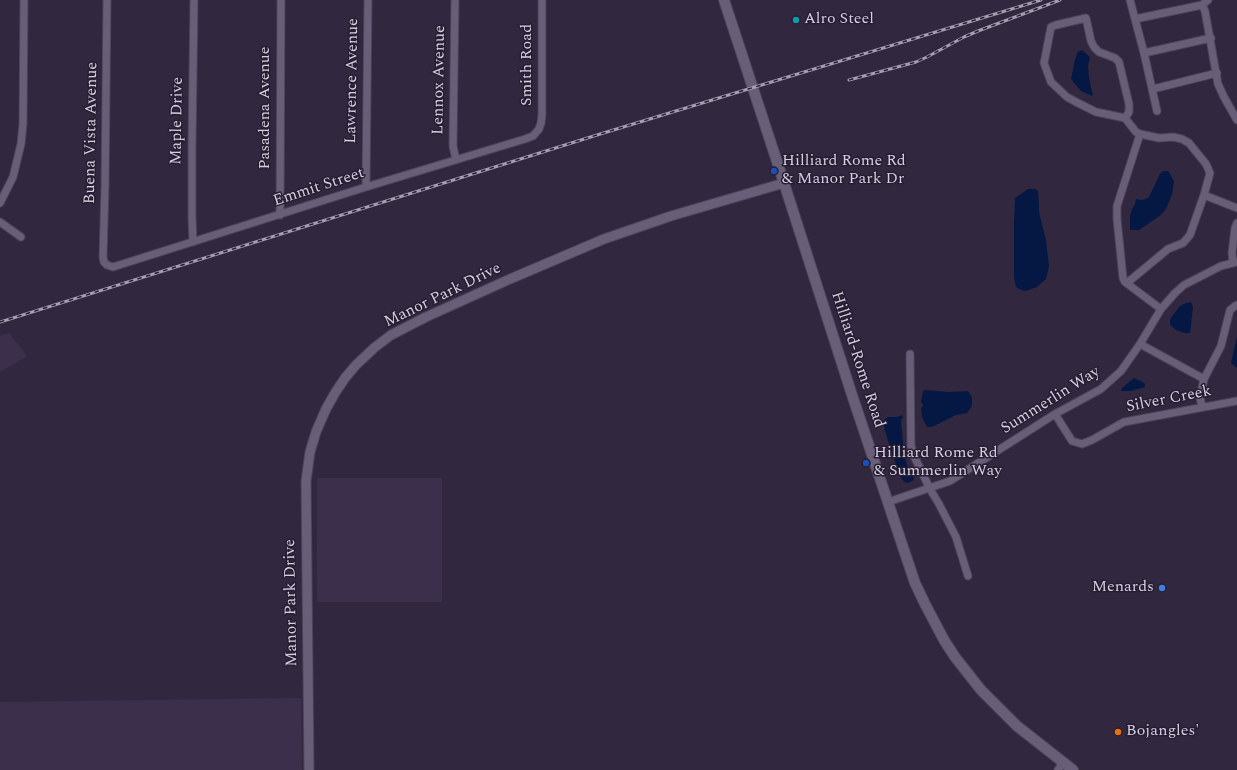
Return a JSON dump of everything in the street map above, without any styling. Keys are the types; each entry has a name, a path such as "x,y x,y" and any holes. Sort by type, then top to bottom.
{"main road":[{"name":"Hilliard-Rome Road","path":"724,0 853,398 915,583 934,623 955,657 981,690 1009,719 1060,766 1073,770"}],"street":[{"path":"0,203 13,177 21,144 23,124 24,0"},
{"name":"Buena Vista Avenue","path":"106,265 103,257 107,0"},
{"name":"Maple Drive","path":"193,242 192,146 194,0"},
{"name":"Pasadena Avenue","path":"280,215 281,0"},
{"name":"Lawrence Avenue","path":"366,187 368,0"},
{"name":"Lennox Avenue","path":"455,0 453,146 456,160"},
{"name":"Smith Road","path":"539,129 542,116 542,0"},
{"path":"1130,0 1153,89 1157,111"},
{"path":"1135,19 1205,2 1218,84 1237,120"},
{"path":"1125,118 1129,112 1129,104 1119,62 1115,58 1099,52 1094,47 1091,41 1086,18 1051,27 1044,63 1051,82 1067,97 1096,112 1125,118 1136,132 1140,134 1159,138 1172,137 1190,143 1206,164 1210,173 1190,235 1183,243 1168,249 1127,283"},
{"path":"1144,53 1211,38"},
{"path":"1153,89 1217,73"},
{"name":"Emmit Street","path":"106,265 110,267 117,267 366,187 525,139 533,136 539,129"},
{"path":"1140,134 1117,206 1116,219 1123,278 1127,283 1161,309"},
{"name":"Manor Park Drive","path":"309,770 306,481 310,452 316,432 326,409 345,378 374,348 391,336 426,317 503,282 604,239 671,216 784,183"},
{"path":"1204,195 1237,208"},
{"path":"0,222 21,237"},
{"path":"1235,262 1232,253 1237,223"},
{"name":"Summerlin Way","path":"888,502 950,481 1055,414 1101,389 1121,371 1140,344 1161,309 1184,285 1221,266 1235,262"},
{"path":"1202,407 1200,397 1204,379 1221,346 1230,310 1237,305"},
{"path":"1140,344 1204,379"},
{"path":"910,354 912,446 915,458 956,537 968,576"},
{"name":"Silver Creek","path":"1055,414 1072,441 1082,444 1124,422 1237,401"}],"shaded area":[{"path":"9,333 27,356 0,372 0,336"},
{"path":"317,478 442,478 442,602 317,602"},
{"path":"301,698 302,770 0,770 0,702"}],"water":[{"path":"1082,50 1090,57 1088,66 1093,94 1092,96 1081,91 1071,79 1075,59 1078,52"},
{"path":"1163,171 1169,172 1174,181 1172,195 1166,209 1161,215 1139,230 1130,230 1130,216 1136,199 1142,200 1148,198"},
{"path":"1028,189 1035,189 1038,191 1039,212 1046,240 1049,266 1046,279 1037,287 1026,291 1016,287 1014,278 1014,222 1015,198"},
{"path":"1191,302 1193,307 1190,333 1184,333 1176,330 1170,325 1170,319 1180,306"},
{"path":"1237,336 1237,368 1231,363"},
{"path":"1134,378 1143,382 1145,387 1131,391 1121,391 1122,388"},
{"path":"923,391 948,392 968,391 972,397 972,406 967,413 956,415 932,427 927,427 922,417 921,408 923,406 921,401"},
{"path":"902,415 903,417 901,421 904,455 914,480 908,483 904,482 899,474 883,421 888,417 897,417"}],"railway":[{"path":"0,322 597,135 1041,0"},
{"path":"849,80 916,62 964,37 1060,0"}],"place":[{"name":"Alro Steel","path":"796,20"},
{"name":"Hilliard Rome Rd & Manor Park Dr","path":"774,171"},
{"name":"Hilliard Rome Rd & Summerlin Way","path":"866,463"},
{"name":"Menards","path":"1162,588"},
{"name":"Bojangles'","path":"1118,732"}]}
